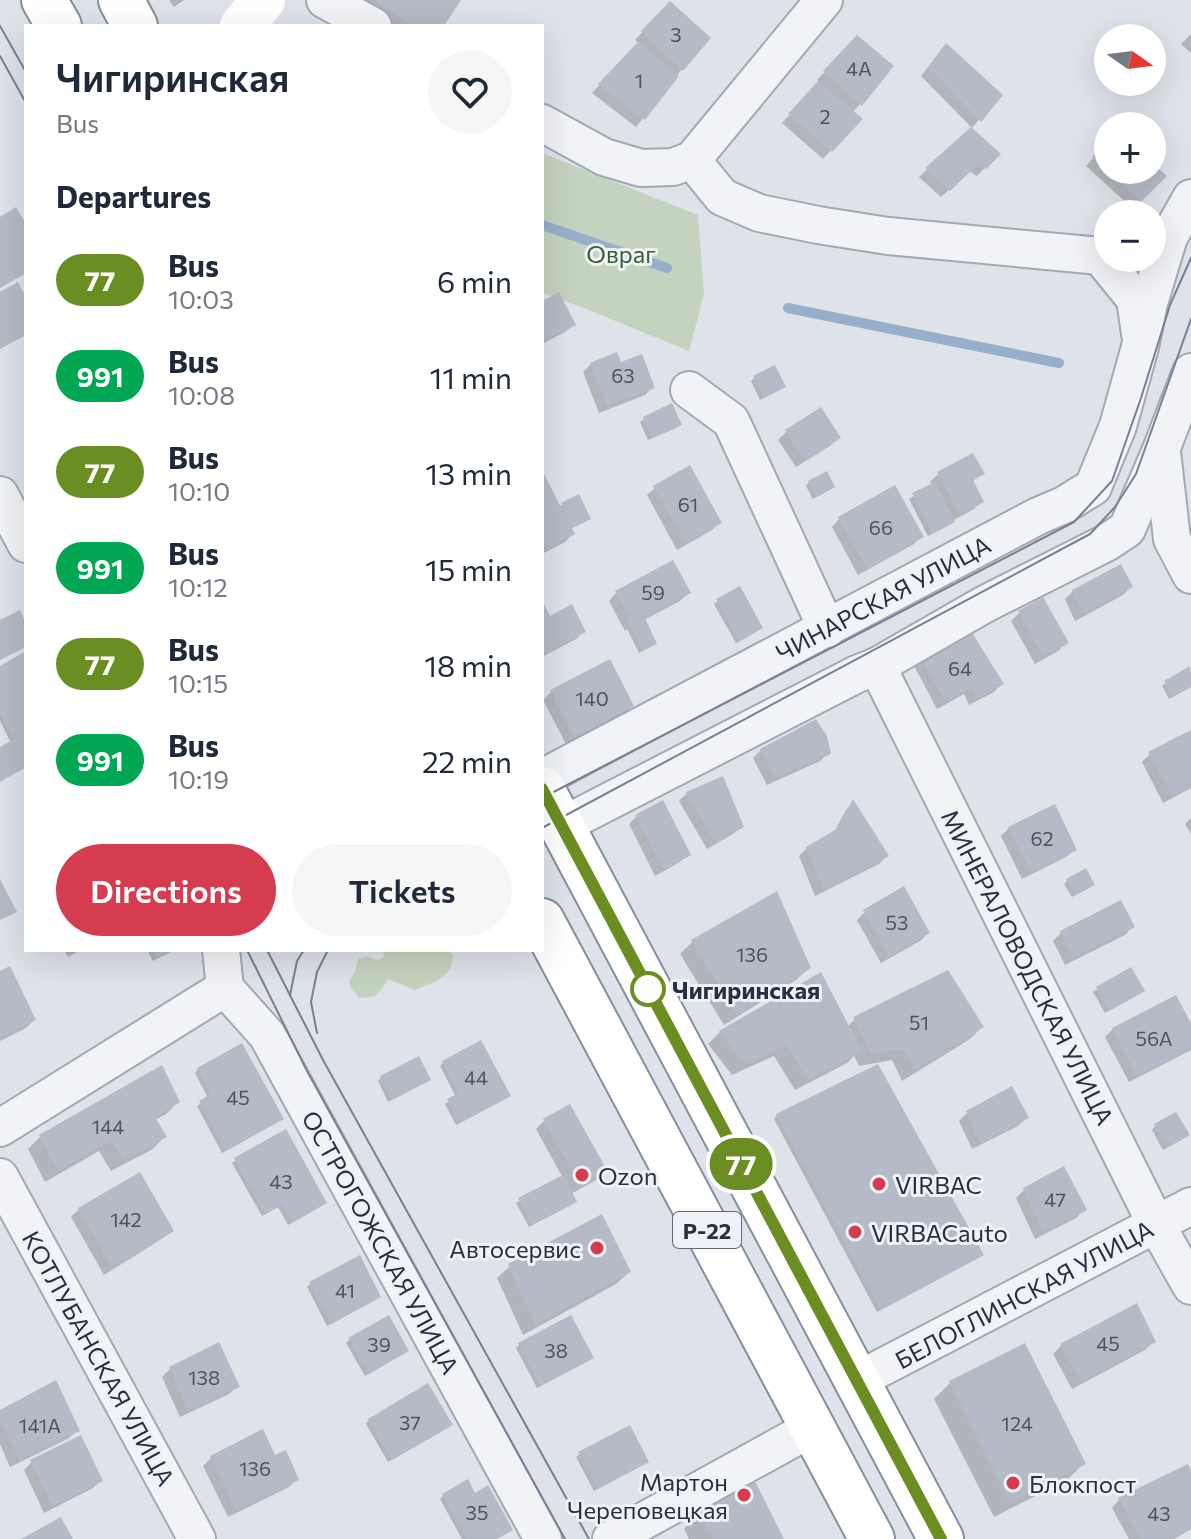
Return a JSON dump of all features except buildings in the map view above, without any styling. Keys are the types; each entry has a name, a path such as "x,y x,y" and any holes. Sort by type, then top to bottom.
{"main road":[{"path":"44,0 58,24"},
{"path":"121,0 134,24"},
{"path":"244,24 263,0"},
{"name":"Р-22","path":"552,808 941,1539"},
{"name":"Р-22","path":"544,925 872,1539"}],"street":[{"path":"325,0 369,24"},
{"path":"544,124 604,157 641,168 673,167 692,160 824,0"},
{"path":"692,160 722,197 759,213 888,236 1094,254"},
{"name":"ЧИНАРСКАЯ УЛИЦА","path":"1166,231 1191,198"},
{"path":"1116,272 1135,299 1140,344"},
{"name":"ЧИНАРСКАЯ УЛИЦА","path":"544,777 1093,487 1118,426 1140,344 1154,272"},
{"path":"552,808 867,670 1127,529 1191,372"},
{"path":"689,390 731,421 827,629"},
{"path":"1161,450 1172,539 1191,575"},
{"path":"0,495 24,540"},
{"name":"МИНЕРАЛОВОДСКАЯ УЛИЦА","path":"867,670 1191,1286"},
{"path":"0,1128 225,988 221,952"},
{"name":"ОСТРОГОЖСКАЯ УЛИЦА","path":"225,988 267,1035 543,1539"},
{"name":"КОТЛУБАНСКАЯ УЛИЦА","path":"0,1177 197,1539"},
{"name":"БЕЛОГЛИНСКАЯ УЛИЦА","path":"856,1381 1191,1206"},
{"path":"611,1539 812,1428"}],"green space":[{"name":"Овраг","path":"544,154 698,215 704,294 689,351 544,294"},
{"path":"383,952 453,954 450,969 435,981 415,990 388,979 377,994 360,998 349,982 358,959 367,956 376,960 384,958"}],"waterway":[{"path":"544,226 667,268"},
{"path":"788,308 1059,363"}],"tram line":[{"path":"0,26 24,68"},
{"path":"0,56 24,99"},
{"path":"544,797 1074,522 1112,481 1170,305 1191,258"},
{"path":"544,827 1090,534 1115,507 1136,474 1191,319"},
{"path":"248,952 307,1071 565,1539"},
{"path":"268,952 323,1060 589,1539"},
{"path":"290,995 297,961 303,952"},
{"path":"317,1033 311,1002 317,972 327,952"}],"bus line":[{"name":"77","path":"544,793 941,1539"}],"place":[{"name":"Чигиринская","path":"648,989"},
{"name":"Ozon","path":"582,1175"},
{"name":"VIRBAC","path":"879,1184"},
{"name":"VIRBACauto","path":"855,1232"},
{"name":"Автосервис","path":"597,1248"},
{"name":"Блокпост","path":"1013,1483"},
{"name":"Мартон Череповецкая","path":"744,1495"}]}
